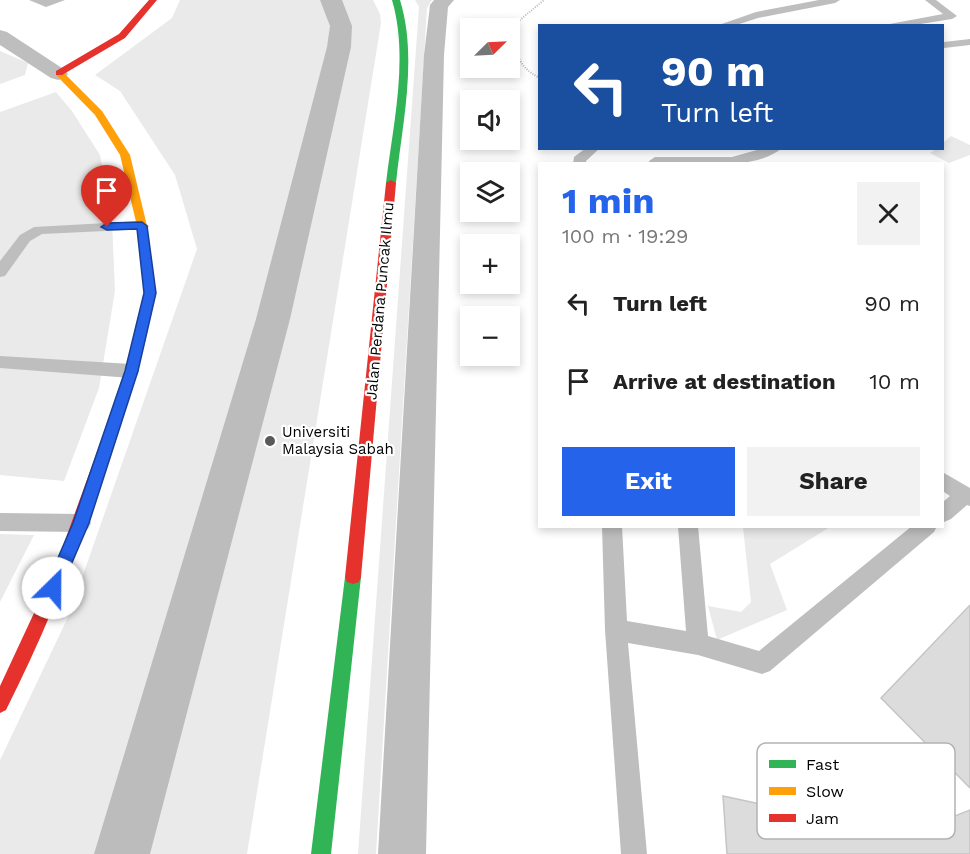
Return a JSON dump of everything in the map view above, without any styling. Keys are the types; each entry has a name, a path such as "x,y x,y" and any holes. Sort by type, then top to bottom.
{"street":[{"path":"58,74 122,36 153,0"},
{"name":"Jalan Perdana Puncak Ilmu","path":"321,854 359,529 404,41 401,10 396,0"},
{"path":"402,854 434,55 439,5 446,0"},
{"path":"0,36 69,81 99,113 125,155 142,226 150,293 131,371 81,523 8,674 0,704"}],"lane":[{"path":"34,0 46,4 60,0"},
{"path":"727,24 756,15 835,0"},
{"path":"898,24 952,16 930,0"},
{"path":"944,45 970,42"},
{"path":"653,162 669,150"},
{"path":"653,162 732,161 759,157 772,150"},
{"path":"0,272 26,238 39,230 142,226"},
{"path":"0,362 131,371"},
{"path":"944,481 967,497 944,513"},
{"path":"0,522 81,523"},
{"path":"612,528 616,630 634,854"},
{"path":"688,528 698,644"},
{"path":"616,630 698,644 762,663 925,528"}],"path":[{"path":"538,77 528,73 518,61 515,24 544,0"}],"shaded area":[{"path":"180,0 373,0 380,14 381,23 247,854 0,854 0,760 69,615 197,249 175,175 120,91 95,75 172,18"},
{"path":"415,0 432,0 427,8 376,854 358,854 419,7"},
{"path":"0,51 28,63 25,75 0,84"},
{"path":"56,92 72,111 100,155 112,221 115,291 99,388 64,481 0,475 0,112"},
{"path":"951,136 970,145 970,155 949,163 930,153 934,150 944,150 944,142"},
{"path":"743,528 828,528 770,564 787,610 717,640 708,606 741,612 751,602"},
{"path":"0,534 34,535 0,602"}],"building":[{"path":"970,605 970,788 955,773 955,743 926,743 881,698"},
{"path":"723,796 757,803 757,839 955,839 955,816 970,810 970,854 727,854"}],"waterway":[{"path":"122,854 273,319 339,47 341,26 331,0"}],"traffic: fast":[{"path":"391,183 403,62 401,16 396,0"},
{"path":"321,854 353,577"}],"traffic: slow":[{"path":"59,73 99,113 125,155 142,226 150,293 131,371 113,427"}],"traffic: jam":[{"path":"59,73 122,36 153,0"},
{"path":"353,577 391,183"},
{"path":"0,704 33,637 62,568 113,427"}],"place":[{"name":"Universiti Malaysia Sabah","path":"270,441"}],"route":[{"path":"53,588 81,523 99,471 131,371 150,293 142,226 107,227"}]}
